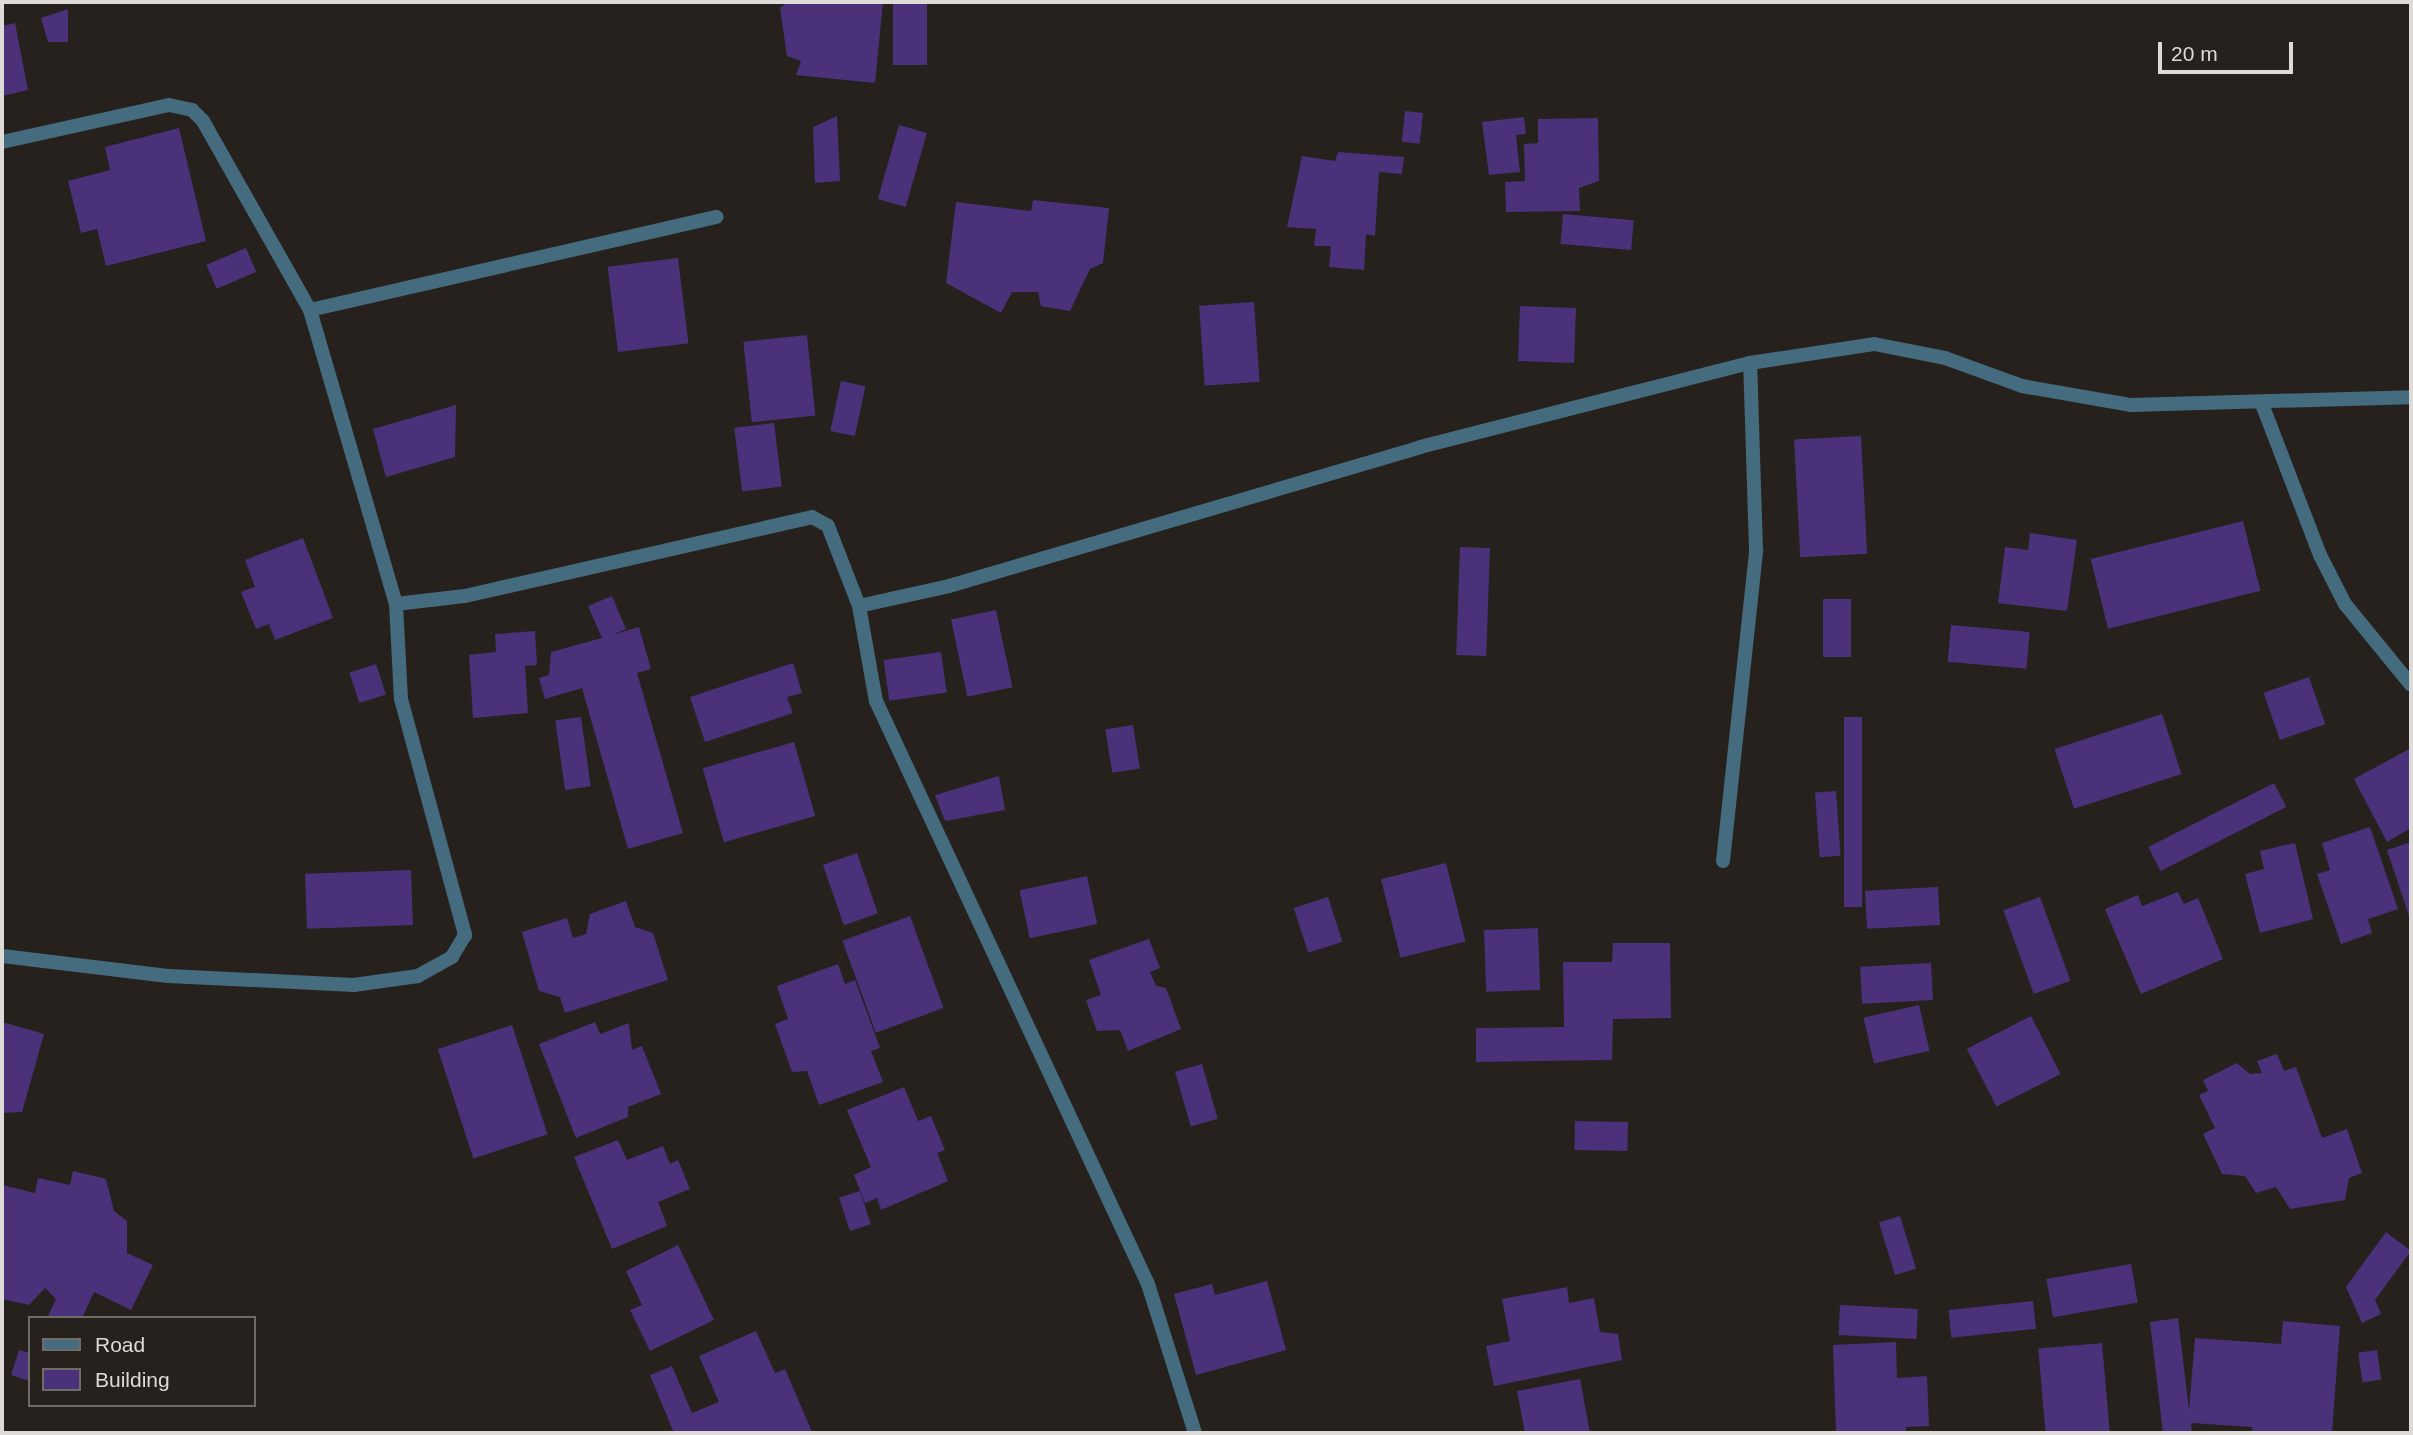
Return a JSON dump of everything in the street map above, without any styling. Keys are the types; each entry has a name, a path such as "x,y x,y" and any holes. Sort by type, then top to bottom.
{"street":[{"path":"2,142 169,105 192,110 204,121 310,310 396,604 401,699 465,935 452,957 418,976 354,985 168,976 2,956"},
{"path":"310,310 717,217"},
{"path":"859,606 949,586 1419,447 1750,363 1874,344 1945,358 2022,386 2131,405 2262,404 2411,397"},
{"path":"1723,861 1756,550 1750,363"},
{"path":"2262,404 2320,555 2345,604 2411,685"},
{"path":"396,604 465,596 812,517 832,534 859,606 876,701 1148,1284 1195,1433"}],"building":[{"path":"788,2 883,2 875,83 796,75 801,61 787,56 780,8"},
{"path":"893,2 927,2 927,65 893,65"},
{"path":"68,9 68,42 48,42 41,18"},
{"path":"15,23 28,90 2,96 2,26"},
{"path":"1405,111 1423,113 1420,144 1402,142"},
{"path":"837,116 840,181 815,183 813,127"},
{"path":"1524,117 1526,134 1516,135 1520,172 1489,175 1482,122"},
{"path":"1598,118 1599,181 1579,188 1580,211 1506,212 1505,182 1525,181 1524,144 1538,143 1538,119"},
{"path":"899,125 927,133 906,207 878,199"},
{"path":"179,128 206,241 106,266 97,229 81,233 68,181 110,170 105,147"},
{"path":"1338,152 1404,157 1402,174 1379,172 1375,236 1366,234 1364,270 1329,267 1331,246 1314,246 1316,229 1287,227 1302,156 1335,161"},
{"path":"1033,200 1109,208 1103,263 1090,269 1070,311 1041,306 1038,292 1012,292 1001,313 946,283 956,202 1031,211"},
{"path":"1563,214 1634,220 1631,250 1560,244"},
{"path":"246,248 256,272 217,289 206,265"},
{"path":"678,258 688,343 618,352 608,267"},
{"path":"1254,302 1260,382 1205,386 1199,306"},
{"path":"1520,306 1576,308 1574,363 1518,361"},
{"path":"807,335 815,416 752,422 743,342"},
{"path":"841,381 865,386 855,436 830,431"},
{"path":"456,405 455,457 386,477 373,429"},
{"path":"774,423 782,487 742,491 734,428"},
{"path":"1861,436 1867,554 1800,557 1794,440"},
{"path":"2243,521 2260,591 2108,629 2091,559"},
{"path":"2030,533 2077,540 2067,611 1998,603 2005,547 2028,550"},
{"path":"303,538 333,618 275,640 269,624 256,629 241,592 255,587 245,560"},
{"path":"1460,547 1490,548 1486,656 1456,655"},
{"path":"612,596 626,629 612,635 639,627 651,669 637,673 683,833 628,849 582,688 545,699 539,678 549,675 551,652 602,638 588,606"},
{"path":"1823,599 1851,599 1851,657 1823,657"},
{"path":"996,610 1012,687 967,697 951,620"},
{"path":"1951,625 2030,632 2026,669 1948,662"},
{"path":"535,631 537,665 525,666 528,713 473,718 469,655 496,652 495,634"},
{"path":"941,652 947,693 889,701 884,660"},
{"path":"793,663 802,693 787,697 793,713 705,742 690,697"},
{"path":"376,664 386,694 359,703 349,673"},
{"path":"2309,677 2325,724 2280,740 2264,693"},
{"path":"2162,714 2181,774 2074,809 2055,749"},
{"path":"581,717 591,786 565,790 555,721"},
{"path":"1844,717 1862,717 1862,907 1844,907"},
{"path":"1133,725 1140,768 1112,773 1105,729"},
{"path":"794,742 815,816 724,842 703,768"},
{"path":"2411,748 2411,828 2387,842 2354,779"},
{"path":"999,776 1005,810 945,821 935,795"},
{"path":"2274,783 2286,807 2161,871 2148,847"},
{"path":"1836,791 1841,856 1820,857 1815,792"},
{"path":"2370,827 2398,909 2368,919 2372,933 2341,944 2317,874 2330,870 2322,843"},
{"path":"2411,842 2411,922 2387,850"},
{"path":"2295,843 2313,919 2260,933 2245,874 2264,869 2260,851"},
{"path":"857,853 878,914 844,925 823,865"},
{"path":"1446,863 1466,942 1401,958 1381,879"},
{"path":"411,870 413,925 307,929 305,874"},
{"path":"1087,876 1097,924 1030,938 1020,890"},
{"path":"1938,887 1940,925 1867,929 1865,891"},
{"path":"2178,892 2184,904 2198,898 2223,959 2141,994 2105,909 2138,895 2142,906"},
{"path":"1328,897 1343,942 1308,953 1294,908"},
{"path":"2040,897 2070,981 2034,994 2003,910"},
{"path":"626,901 635,927 653,933 668,980 565,1013 560,997 539,991 522,932 567,918 573,938 586,934 590,914"},
{"path":"910,916 944,1008 876,1033 842,941"},
{"path":"1538,928 1540,990 1486,992 1484,930"},
{"path":"1149,939 1160,968 1150,972 1156,986 1166,988 1181,1029 1128,1051 1120,1030 1097,1031 1086,1000 1101,995 1089,960"},
{"path":"1613,943 1670,943 1671,1018 1613,1019 1612,1060 1476,1062 1476,1028 1564,1027 1563,962 1612,962"},
{"path":"1931,963 1933,1000 1862,1004 1860,967"},
{"path":"838,964 845,984 855,980 880,1048 871,1051 883,1082 819,1105 807,1071 792,1072 775,1024 788,1019 777,986"},
{"path":"1919,1005 1930,1051 1874,1064 1863,1018"},
{"path":"2031,1016 2061,1074 1996,1107 1967,1049"},
{"path":"2,1022 44,1034 22,1112 2,1113"},
{"path":"595,1022 600,1034 629,1023 632,1050 642,1046 661,1094 628,1107 628,1117 576,1138 539,1044"},
{"path":"512,1025 548,1134 473,1158 438,1049"},
{"path":"2277,1054 2284,1071 2296,1067 2322,1138 2347,1129 2362,1173 2349,1178 2345,1200 2290,1209 2276,1187 2256,1193 2245,1176 2222,1174 2203,1134 2215,1128 2199,1095 2208,1091 2203,1080 2237,1063 2250,1074 2262,1073 2257,1061"},
{"path":"1202,1064 1218,1119 1191,1127 1175,1072"},
{"path":"904,1087 918,1121 931,1116 945,1150 937,1153 948,1181 881,1210 877,1198 865,1203 854,1175 871,1167 847,1110"},
{"path":"1575,1121 1628,1122 1627,1151 1574,1150"},
{"path":"618,1140 627,1160 663,1146 670,1164 678,1160 690,1189 658,1202 667,1226 612,1249 574,1157"},
{"path":"73,1171 106,1179 114,1211 127,1221 127,1253 153,1265 131,1310 94,1292 83,1316 48,1316 56,1299 45,1288 29,1305 2,1299 2,1185 35,1193 38,1178 70,1185"},
{"path":"860,1191 871,1224 850,1231 839,1198"},
{"path":"1900,1216 1916,1269 1895,1275 1879,1222"},
{"path":"2386,1232 2411,1251 2375,1300 2381,1314 2362,1323 2346,1287"},
{"path":"678,1245 714,1320 650,1351 630,1310 642,1305 626,1271"},
{"path":"2131,1264 2138,1302 2053,1317 2046,1279"},
{"path":"1267,1281 1286,1350 1196,1375 1174,1294 1212,1284 1215,1295"},
{"path":"1567,1287 1569,1303 1594,1298 1600,1332 1618,1334 1622,1360 1494,1386 1486,1346 1510,1341 1502,1299"},
{"path":"2033,1301 2036,1329 1951,1338 1948,1310"},
{"path":"1840,1305 1918,1309 1916,1339 1838,1335"},
{"path":"2178,1318 2189,1410 2195,1338 2281,1344 2283,1321 2340,1326 2332,1433 2252,1433 2252,1427 2191,1423 2192,1433 2163,1433 2150,1322"},
{"path":"756,1331 775,1373 785,1369 812,1432 674,1433 650,1375 672,1366 692,1413 719,1402 699,1356"},
{"path":"1896,1342 1897,1378 1927,1376 1929,1426 1906,1427 1906,1433 1836,1433 1833,1345"},
{"path":"2102,1343 2110,1433 2046,1433 2038,1349"},
{"path":"19,1350 28,1352 28,1380 11,1375"},
{"path":"2377,1350 2381,1380 2362,1382 2358,1353"},
{"path":"1580,1379 1590,1433 1525,1433 1517,1391"}]}
